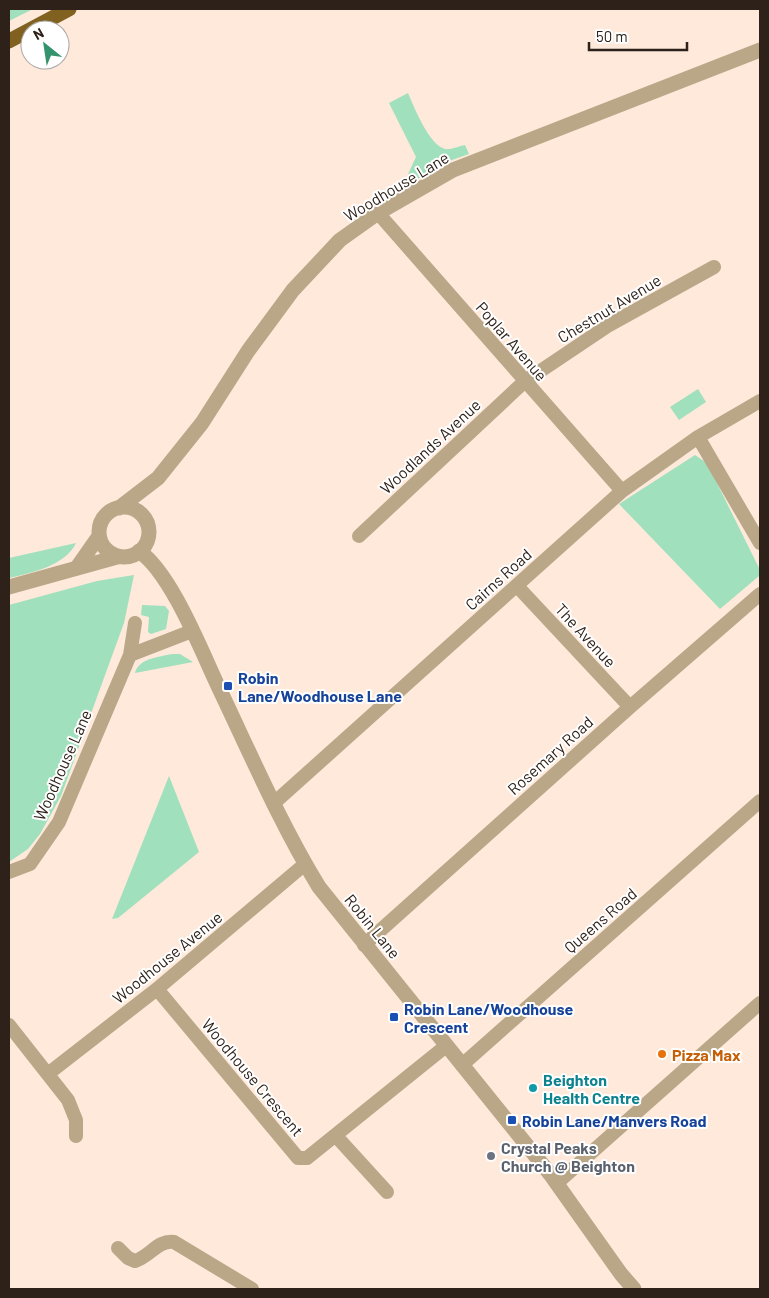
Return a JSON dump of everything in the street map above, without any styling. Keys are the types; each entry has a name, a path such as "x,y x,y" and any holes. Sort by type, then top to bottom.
{"highway":[{"path":"9,41 69,9"}],"street":[{"name":"Woodhouse Lane","path":"119,508 150,486 202,422 248,351 293,290 340,240 378,213 453,170 760,50"},
{"name":"Poplar Avenue","path":"378,213 524,382 622,491"},
{"name":"Chestnut Avenue","path":"524,382 609,325 714,267"},
{"name":"Woodlands Avenue","path":"359,536 524,382"},
{"name":"Cairns Road","path":"274,803 622,491 698,437 760,401"},
{"path":"698,437 760,543"},
{"name":"Woodhouse Lane","path":"141,514 150,486"},
{"path":"9,587 78,566 117,556 132,556 140,552 148,538 146,522 141,514 128,507 119,508 108,513 102,519 99,536 78,566"},
{"path":"99,536 104,548 117,556"},
{"name":"Robin Lane","path":"140,552 147,557 165,582 192,631 274,803 319,887 556,1183 621,1274 634,1289"},
{"name":"The Avenue","path":"517,586 630,707"},
{"name":"Rosemary Road","path":"364,945 630,707 759,597"},
{"name":"Woodhouse Lane","path":"9,872 30,864 59,822 130,655 136,623"},
{"path":"130,655 192,631"},
{"name":"Queens Road","path":"462,1065 760,801"},
{"name":"Woodhouse Avenue","path":"49,1073 157,989 305,864"},
{"name":"Woodhouse Crescent","path":"157,989 298,1158 307,1158 446,1046"},
{"path":"556,1183 760,1003"},
{"path":"9,1025 49,1073 73,1110 76,1136"},
{"path":"336,1136 386,1192"},
{"path":"118,1248 134,1261 151,1254 159,1244 166,1241 174,1242 252,1289"}],"green space":[{"path":"9,9 33,9 9,21"},
{"path":"408,93 433,141 445,149 465,145 469,154 452,160 412,182 408,174 416,157 389,103"},
{"path":"698,389 706,402 679,420 670,407"},
{"path":"695,455 707,463 760,570 759,576 720,609 619,504"},
{"path":"76,543 65,557 47,567 9,578 9,558"},
{"path":"134,575 124,623 61,796 40,834 28,849 9,862 9,605 97,581"},
{"path":"142,605 165,606 169,611 166,629 151,634 148,632 149,617 141,615"},
{"path":"172,654 180,654 193,662 135,673 137,668 145,661"},
{"path":"169,776 199,852 118,918 112,919"}],"place":[{"name":"Robin Lane/Woodhouse Lane","path":"228,686"},
{"name":"Robin Lane/Woodhouse Crescent","path":"394,1017"},
{"name":"Pizza Max","path":"662,1054"},
{"name":"Beighton Health Centre","path":"533,1088"},
{"name":"Robin Lane/Manvers Road","path":"512,1120"},
{"name":"Crystal Peaks Church @ Beighton","path":"491,1156"}]}
